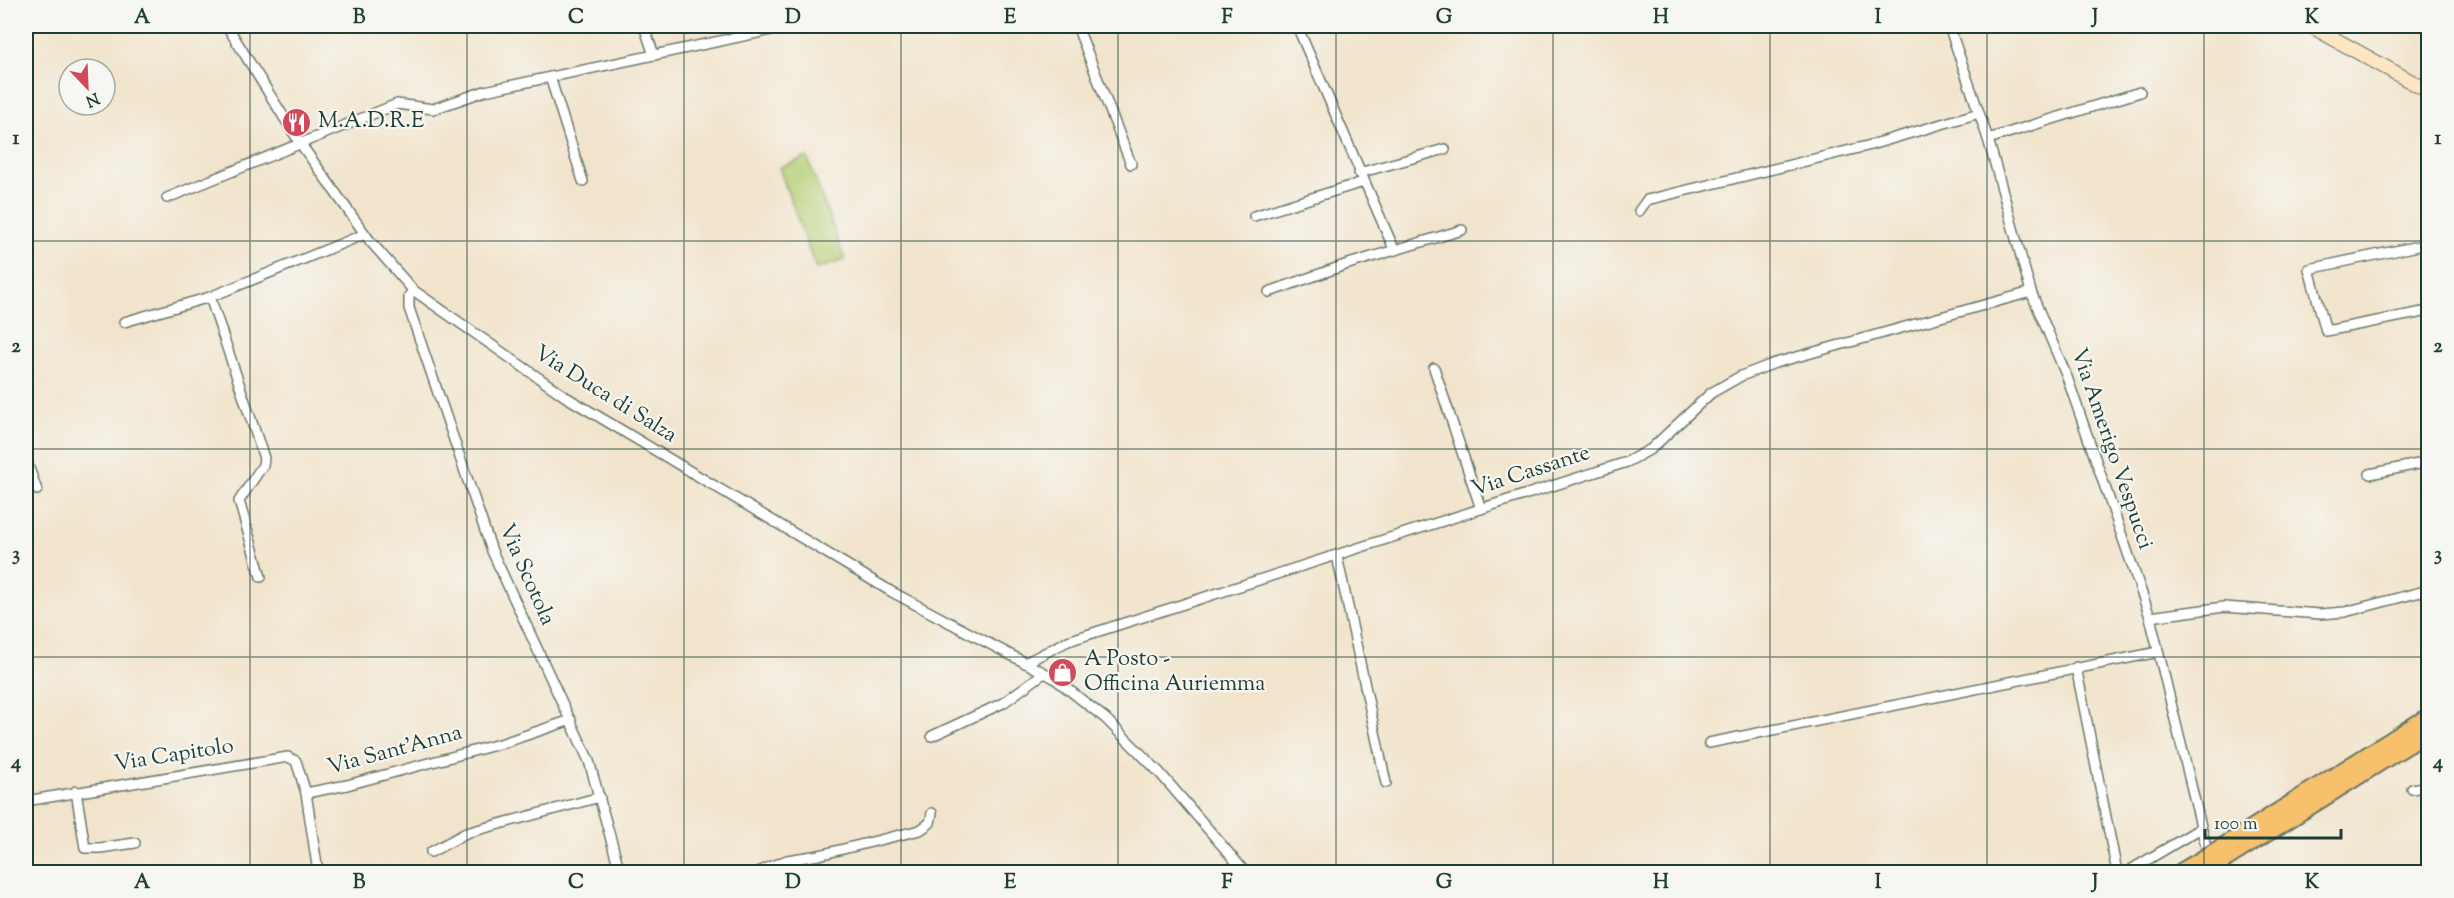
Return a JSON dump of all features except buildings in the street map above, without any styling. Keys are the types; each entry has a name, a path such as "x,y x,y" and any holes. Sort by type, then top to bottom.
{"highway":[{"path":"2225,852 2428,717"},
{"path":"2193,870 2428,732"}],"street":[{"name":"Via Duca di Salza","path":"227,26 300,143 365,234 413,290 566,397 892,592 1063,685 1106,719 1159,772 1245,873"},
{"path":"644,26 654,55"},
{"path":"167,198 397,104 433,109 485,91 790,26"},
{"path":"1077,26 1131,164"},
{"path":"1297,26 1394,249"},
{"name":"Via Amerigo Vespucci","path":"1949,26 1988,139 2031,292 2067,376 2150,616 2213,873"},
{"path":"2312,26 2428,91"},
{"path":"550,77 583,181"},
{"path":"1988,139 2140,92"},
{"path":"1639,211 1647,200 1867,146 1979,113"},
{"path":"1254,216 1444,149"},
{"path":"1269,292 1394,249 1462,230"},
{"path":"124,322 210,297 365,234"},
{"path":"2428,244 2309,268 2326,331 2428,311"},
{"name":"Via Scotola","path":"413,290 409,296 409,308 492,551 572,720 600,796 620,873"},
{"name":"Via Cassante","path":"1025,663 1049,648 1068,641 1627,462 1651,449 1711,393 1758,370 1815,350 2031,292"},
{"path":"210,297 264,458 263,465 239,501 261,577"},
{"path":"1434,368 1481,509"},
{"path":"26,460 37,490"},
{"path":"2370,474 2428,462"},
{"path":"1337,556 1386,783"},
{"path":"2150,616 2224,607 2320,614 2345,612 2428,590"},
{"path":"1709,743 2158,652"},
{"path":"2076,667 2117,873"},
{"path":"932,736 1003,703 1044,673"},
{"name":"Via Sant'Anna","path":"318,873 306,792 347,785 503,743 572,720"},
{"name":"Via Capitolo","path":"26,801 288,758 296,761 306,792"},
{"path":"2412,789 2428,786"},
{"path":"76,791 85,848 135,843"},
{"path":"431,852 466,833 600,796"},
{"path":"758,873 787,860 819,855 920,830 930,823 932,813"},
{"path":"2127,873 2201,828"}],"green space":[{"path":"807,157 845,260 816,269 779,168"}],"place":[{"name":"M.A.D.R.E","path":"297,122"},
{"name":"A Posto - Officina Auriemma","path":"1063,673"}]}
